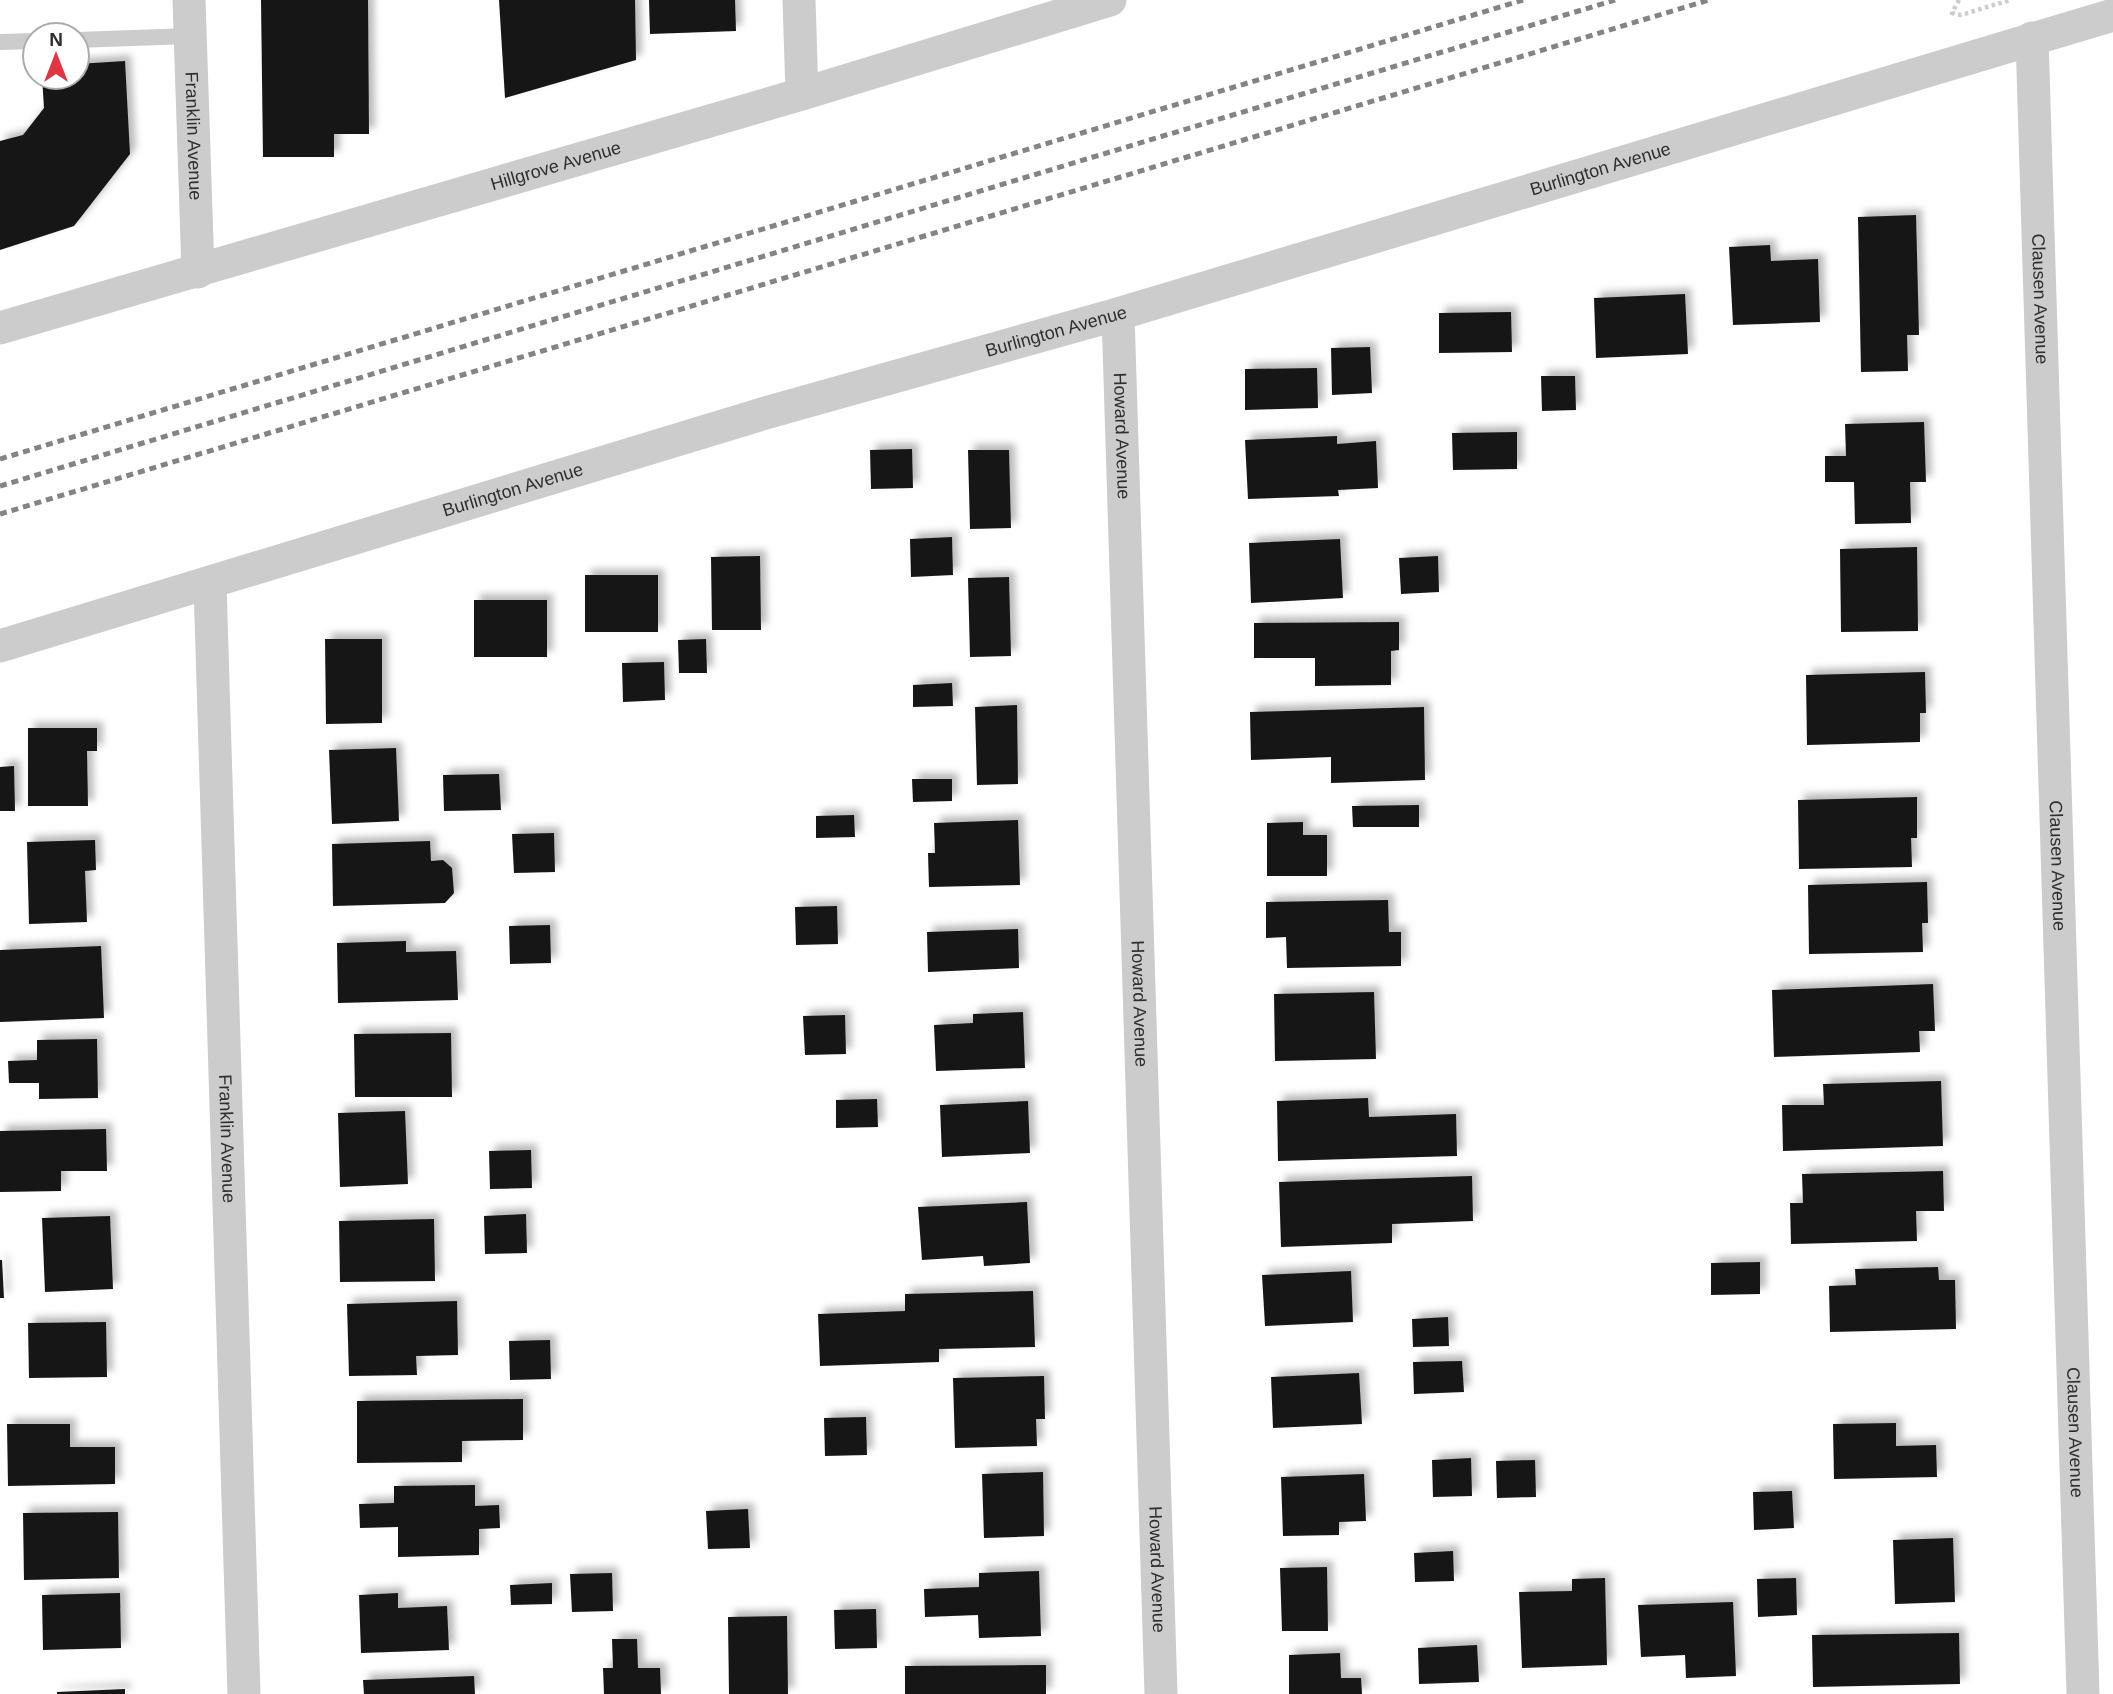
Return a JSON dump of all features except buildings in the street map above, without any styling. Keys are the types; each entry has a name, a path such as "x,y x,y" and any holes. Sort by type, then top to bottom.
{"street":[{"name":"Franklin Avenue","path":"189,0 198,272"},
{"path":"799,0 802,93"},
{"name":"Hillgrove Avenue","path":"0,328 198,272 1110,0"},
{"name":"Burlington Avenue","path":"0,646 762,414 1118,314 2113,15"},
{"name":"Clausen Avenue","path":"2032,38 2083,1694"},
{"name":"Howard Avenue","path":"1118,314 1161,1694"},
{"name":"Franklin Avenue","path":"210,583 244,1694"}],"lane":[{"path":"91,40 190,36"},
{"path":"0,42 21,41"}],"path":[{"path":"1959,0 1952,13 1961,15 2010,0"}],"railway":[{"path":"0,459 1523,0"},
{"path":"0,486 1615,0"},
{"path":"0,514 1709,0"}]}
